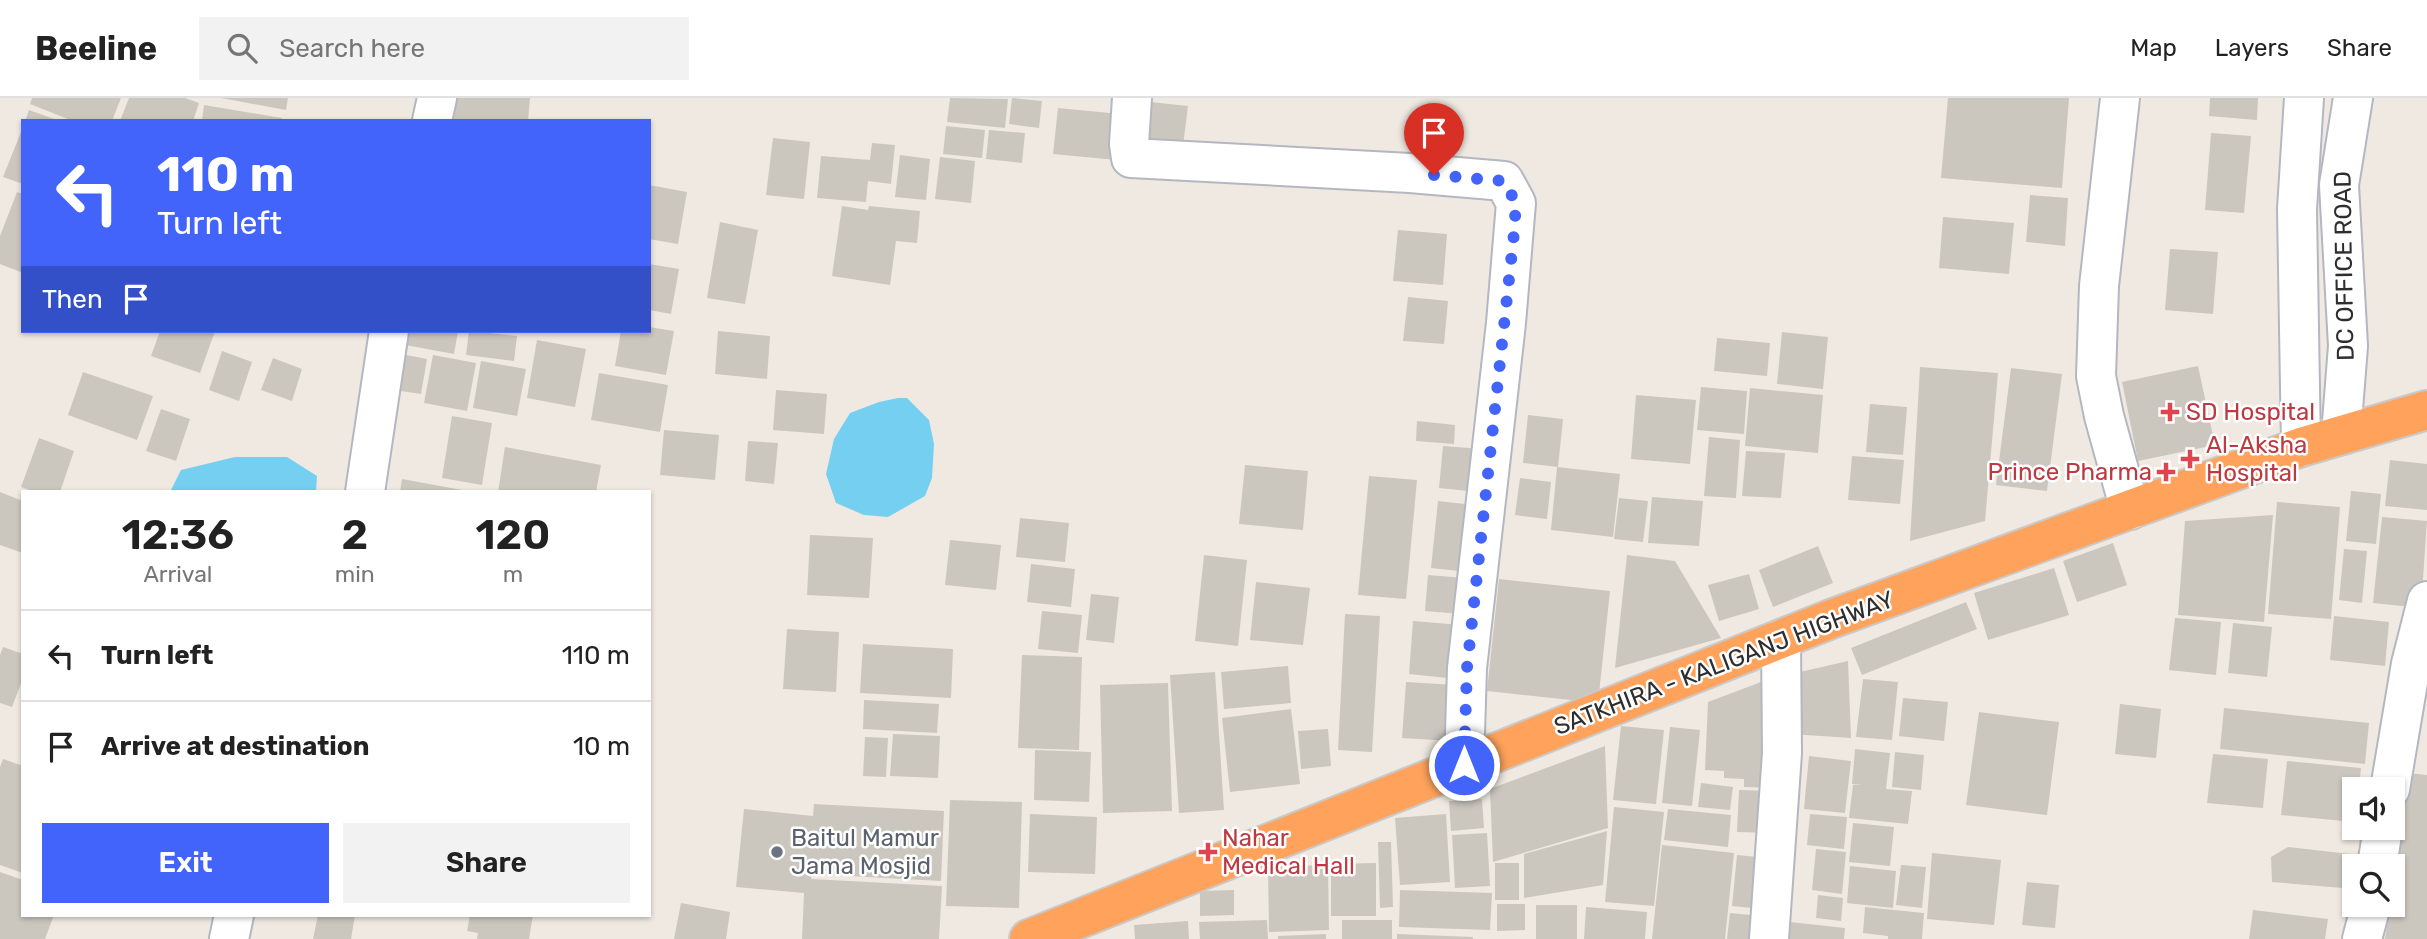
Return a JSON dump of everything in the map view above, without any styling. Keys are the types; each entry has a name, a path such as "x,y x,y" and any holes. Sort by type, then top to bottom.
{"highway":[{"name":"SATKHIRA - KALIGANJ HIGHWAY","path":"1029,939 1781,639 2301,447 2427,410"}],"street":[{"path":"432,119 437,98"},
{"path":"1132,98 1129,144 1132,158 1410,173 1504,181 1516,203 1506,323 1467,668 1464,765"},
{"path":"2120,98 2101,261 2096,376 2130,510"},
{"path":"2301,447 2297,209 2304,98"},
{"name":"DC OFFICE ROAD","path":"2341,435 2347,346 2339,185 2353,98"},
{"path":"365,490 389,333"},
{"path":"2392,777 2411,664 2427,601"},
{"path":"1769,939 1782,753 1781,639"},
{"path":"229,939 234,917"},
{"path":"2362,939 2368,917"}],"water":[{"path":"898,398 907,398 929,420 934,444 932,478 925,496 888,517 864,515 836,503 826,474 834,439 850,413"},
{"path":"235,457 287,457 317,476 316,490 171,490 181,470"}],"building":[{"path":"32,98 121,98 113,119 68,119 30,104"},
{"path":"129,98 185,98 199,103 194,119 121,119"},
{"path":"221,98 288,98 286,110"},
{"path":"457,98 530,98 528,119 454,119"},
{"path":"950,98 1008,99 1005,128 947,122"},
{"path":"1012,98 1042,101 1039,128 1009,124"},
{"path":"1948,98 2069,98 2062,188 1941,178"},
{"path":"2210,98 2258,98 2257,120 2209,116"},
{"path":"1141,101 1188,106 1183,146 1137,141"},
{"path":"204,105 282,118 282,119 202,119"},
{"path":"1058,108 1120,114 1116,160 1053,154"},
{"path":"29,110 54,119 26,119"},
{"path":"946,126 985,130 982,158 943,154"},
{"path":"989,130 1025,133 1022,163 986,159"},
{"path":"21,132 21,183 3,177"},
{"path":"2211,133 2251,136 2244,213 2205,210"},
{"path":"773,138 810,142 804,199 766,195"},
{"path":"872,143 895,145 891,184 868,181 866,202 817,198 821,156 870,160"},
{"path":"900,155 930,159 926,200 895,197"},
{"path":"940,157 975,161 971,203 935,199"},
{"path":"651,185 687,192 678,244 651,239"},
{"path":"17,192 21,193 21,272 0,264 0,236"},
{"path":"2030,195 2068,198 2065,246 2026,242"},
{"path":"842,206 868,210 869,206 920,211 917,243 896,241 890,285 832,276"},
{"path":"1943,217 2014,223 2009,274 1939,268"},
{"path":"720,222 758,230 745,304 707,298"},
{"path":"1398,230 1447,234 1443,285 1393,281"},
{"path":"2170,249 2218,252 2213,314 2165,310"},
{"path":"651,264 679,269 671,314 651,310"},
{"path":"1408,297 1448,301 1444,344 1403,341"},
{"path":"651,327 674,331 666,375 615,366 621,333 651,333"},
{"path":"718,331 770,336 767,379 715,374"},
{"path":"1782,332 1828,337 1823,389 1777,384"},
{"path":"159,333 214,333 200,373 151,356"},
{"path":"402,333 458,333 454,354 400,344"},
{"path":"469,333 517,336 514,361 466,355"},
{"path":"1717,338 1770,343 1767,376 1714,371"},
{"path":"537,340 586,349 575,407 527,398"},
{"path":"222,351 252,362 239,401 209,390"},
{"path":"401,354 427,359 421,394 394,390"},
{"path":"433,355 476,363 467,411 424,403"},
{"path":"273,358 302,369 292,401 261,390"},
{"path":"481,361 526,369 517,416 473,408"},
{"path":"2198,366 2215,445 2138,461 2122,382"},
{"path":"1920,367 1998,373 1985,521 1910,541"},
{"path":"2011,368 2062,374 2047,491 1996,485"},
{"path":"83,372 153,396 137,440 68,415"},
{"path":"599,373 668,385 660,432 591,420"},
{"path":"1701,387 1747,391 1744,434 1697,430"},
{"path":"1750,388 1823,395 1818,453 1745,446"},
{"path":"776,390 827,394 824,434 773,430"},
{"path":"1636,395 1696,400 1690,464 1631,459"},
{"path":"1870,404 1907,407 1903,455 1866,452"},
{"path":"161,409 190,419 176,461 146,451"},
{"path":"1528,415 1563,419 1558,467 1523,463"},
{"path":"452,416 492,423 482,485 442,478"},
{"path":"1417,421 1455,425 1454,444 1416,441"},
{"path":"664,430 719,435 715,480 660,475"},
{"path":"1709,437 1740,440 1736,498 1704,496"},
{"path":"39,438 74,451 61,490 29,490 21,487"},
{"path":"748,441 778,443 774,484 745,481"},
{"path":"1443,446 1482,449 1478,492 1439,488"},
{"path":"505,447 601,465 596,490 498,490"},
{"path":"1746,451 1785,453 1781,498 1742,496"},
{"path":"1852,456 1904,460 1900,504 1848,500"},
{"path":"2390,460 2427,464 2427,510 2385,506"},
{"path":"1245,465 1308,471 1303,530 1239,524"},
{"path":"1557,467 1620,474 1613,537 1551,530"},
{"path":"1369,476 1417,480 1406,599 1358,595"},
{"path":"1520,478 1551,482 1547,519 1515,515"},
{"path":"402,479 462,490 400,490"},
{"path":"2351,491 2381,494 2376,544 2346,541"},
{"path":"0,492 21,500 21,552 0,545"},
{"path":"1652,497 1703,501 1699,546 1648,543"},
{"path":"1619,498 1648,501 1643,542 1614,539"},
{"path":"1438,501 1474,505 1468,572 1431,568"},
{"path":"2277,502 2340,507 2331,619 2268,614"},
{"path":"2273,515 2264,622 2178,615 2185,521"},
{"path":"2382,517 2427,521 2421,608 2373,603"},
{"path":"1020,518 1069,523 1065,562 1016,557"},
{"path":"810,535 873,538 869,598 807,595"},
{"path":"950,540 1001,545 996,590 945,585"},
{"path":"2113,543 2127,585 2077,602 2063,561"},
{"path":"1818,546 1833,583 1773,607 1759,570"},
{"path":"2344,549 2367,551 2362,603 2339,600"},
{"path":"1204,555 1247,560 1238,646 1195,641"},
{"path":"1627,555 1675,561 1721,638 1615,668"},
{"path":"1031,564 1075,569 1071,607 1027,602"},
{"path":"2054,568 2069,615 1988,640 1974,593"},
{"path":"1749,574 1759,609 1719,621 1708,585"},
{"path":"1428,575 1465,578 1461,614 1425,611"},
{"path":"1499,579 1610,591 1598,703 1487,691"},
{"path":"1256,582 1310,588 1303,645 1250,640"},
{"path":"1091,594 1119,597 1114,643 1086,640"},
{"path":"1966,602 1977,629 1862,675 1851,648"},
{"path":"1042,611 1082,615 1078,653 1038,649"},
{"path":"1345,614 1380,616 1372,752 1338,750"},
{"path":"2334,616 2389,622 2385,666 2330,660"},
{"path":"2175,618 2221,622 2216,675 2169,670"},
{"path":"1413,621 1462,625 1457,679 1409,674"},
{"path":"2233,623 2272,627 2267,677 2228,673"},
{"path":"787,629 839,632 836,692 783,689"},
{"path":"863,644 953,649 951,698 860,693"},
{"path":"3,647 21,653 21,683 12,707 0,703 0,655"},
{"path":"1022,655 1082,657 1079,750 1018,748"},
{"path":"1848,661 1851,738 1790,734 1787,675"},
{"path":"1288,666 1291,703 1224,709 1221,672"},
{"path":"1215,672 1224,810 1179,813 1170,675"},
{"path":"1769,679 1773,788 1744,787 1744,779 1724,778 1724,771 1705,770 1708,702"},
{"path":"1863,679 1898,682 1892,740 1856,737"},
{"path":"1406,682 1455,685 1451,741 1402,738"},
{"path":"1168,683 1172,811 1103,813 1100,685"},
{"path":"1903,698 1948,702 1944,741 1899,736"},
{"path":"864,700 939,704 937,733 863,729"},
{"path":"2120,704 2161,709 2156,758 2115,754"},
{"path":"2224,708 2369,723 2365,764 2220,749"},
{"path":"1291,709 1300,784 1230,792 1222,718"},
{"path":"1979,712 2059,722 2047,815 1966,805"},
{"path":"1621,726 1664,730 1656,804 1613,800"},
{"path":"1670,727 1700,730 1692,806 1662,803"},
{"path":"1328,729 1331,766 1301,769 1298,731"},
{"path":"893,734 940,736 938,778 890,776"},
{"path":"865,737 888,738 886,777 863,776"},
{"path":"1605,746 1608,828 1493,862 1490,789"},
{"path":"1855,749 1890,753 1886,789 1912,791 1908,824 1849,818 1853,785 1862,785 1852,784"},
{"path":"1035,750 1091,752 1089,802 1034,800"},
{"path":"1895,752 1924,755 1921,790 1892,787"},
{"path":"2213,754 2268,759 2263,808 2207,803"},
{"path":"1809,756 1851,761 1845,813 1804,809"},
{"path":"3,759 21,765 21,872 0,865 0,767"},
{"path":"2287,761 2361,768 2360,777 2342,777 2342,821 2281,815"},
{"path":"2407,773 2427,775 2427,939 2385,939 2388,917 2405,917 2405,854 2398,854 2399,840 2405,840"},
{"path":"1701,783 1733,787 1730,810 1698,807"},
{"path":"1739,790 1773,791 1772,833 1737,832"},
{"path":"1482,799 1484,828 1451,831 1449,801"},
{"path":"950,800 1022,802 1019,908 946,906"},
{"path":"814,804 944,811 941,881 812,874 811,879 942,886 939,939 802,939 804,893 736,887 744,809 813,816"},
{"path":"1614,807 1664,812 1654,906 1605,902"},
{"path":"1668,809 1731,815 1728,847 1664,840"},
{"path":"1030,814 1097,817 1095,874 1028,872"},
{"path":"1446,814 1450,882 1400,885 1395,818"},
{"path":"1810,814 1847,817 1844,849 1807,845"},
{"path":"1853,823 1894,827 1890,866 1849,862"},
{"path":"1607,831 1603,885 1524,898 1524,854"},
{"path":"1487,833 1490,886 1455,888 1452,835"},
{"path":"1378,842 1391,842 1393,907 1380,908"},
{"path":"1662,845 1734,853 1725,939 1652,939"},
{"path":"2288,847 2350,854 2342,854 2342,888 2272,882 2271,857"},
{"path":"1816,849 1846,852 1842,894 1812,890"},
{"path":"1932,853 2001,860 1994,925 1927,919"},
{"path":"1737,855 1767,858 1762,909 1732,906"},
{"path":"1376,863 1376,916 1331,916 1331,864"},
{"path":"1495,863 1519,863 1519,900 1495,900"},
{"path":"1328,865 1329,930 1269,932 1268,867"},
{"path":"1901,865 1926,867 1922,908 1896,905"},
{"path":"1850,866 1896,871 1893,908 1847,903"},
{"path":"0,872 21,879 21,917 53,917 45,939 0,939"},
{"path":"2027,882 2059,885 2055,928 2022,925"},
{"path":"1234,890 1234,915 1200,916 1200,891"},
{"path":"1400,890 1492,893 1490,930 1399,927"},
{"path":"1818,895 1843,898 1841,921 1816,918"},
{"path":"681,903 730,912 726,939 674,939"},
{"path":"1497,904 1525,904 1525,930 1497,931"},
{"path":"1536,905 1577,905 1577,939 1536,939"},
{"path":"1586,907 1647,912 1645,939 1584,939"},
{"path":"1865,907 1924,913 1922,939 1888,939 1888,936 1863,933"},
{"path":"2253,910 2328,919 2325,939 2249,939"},
{"path":"1730,913 1761,916 1759,939 1727,939"},
{"path":"318,917 355,917 351,939 313,939"},
{"path":"470,917 533,917 529,939 477,939 478,933 467,931"},
{"path":"1267,920 1268,939 1200,939 1199,922"},
{"path":"1342,920 1392,920 1392,939 1342,939"},
{"path":"1188,921 1189,939 1135,939 1134,925"},
{"path":"1790,922 1845,928 1844,939 1788,939"},
{"path":"1326,934 1326,939 1278,939 1278,936"},
{"path":"1397,934 1473,937 1473,939 1397,939"}],"place":[{"name":"SD Hospital","path":"2170,412"},
{"name":"Al-Aksha Hospital","path":"2190,459"},
{"name":"Prince Pharma","path":"2166,472"},
{"name":"Baitul Mamur Jama Mosjid","path":"777,852"},
{"name":"Nahar Medical Hall","path":"1208,852"}],"route":[{"path":"1434,175 1504,181 1516,203 1506,323 1467,668 1464,765"}]}
